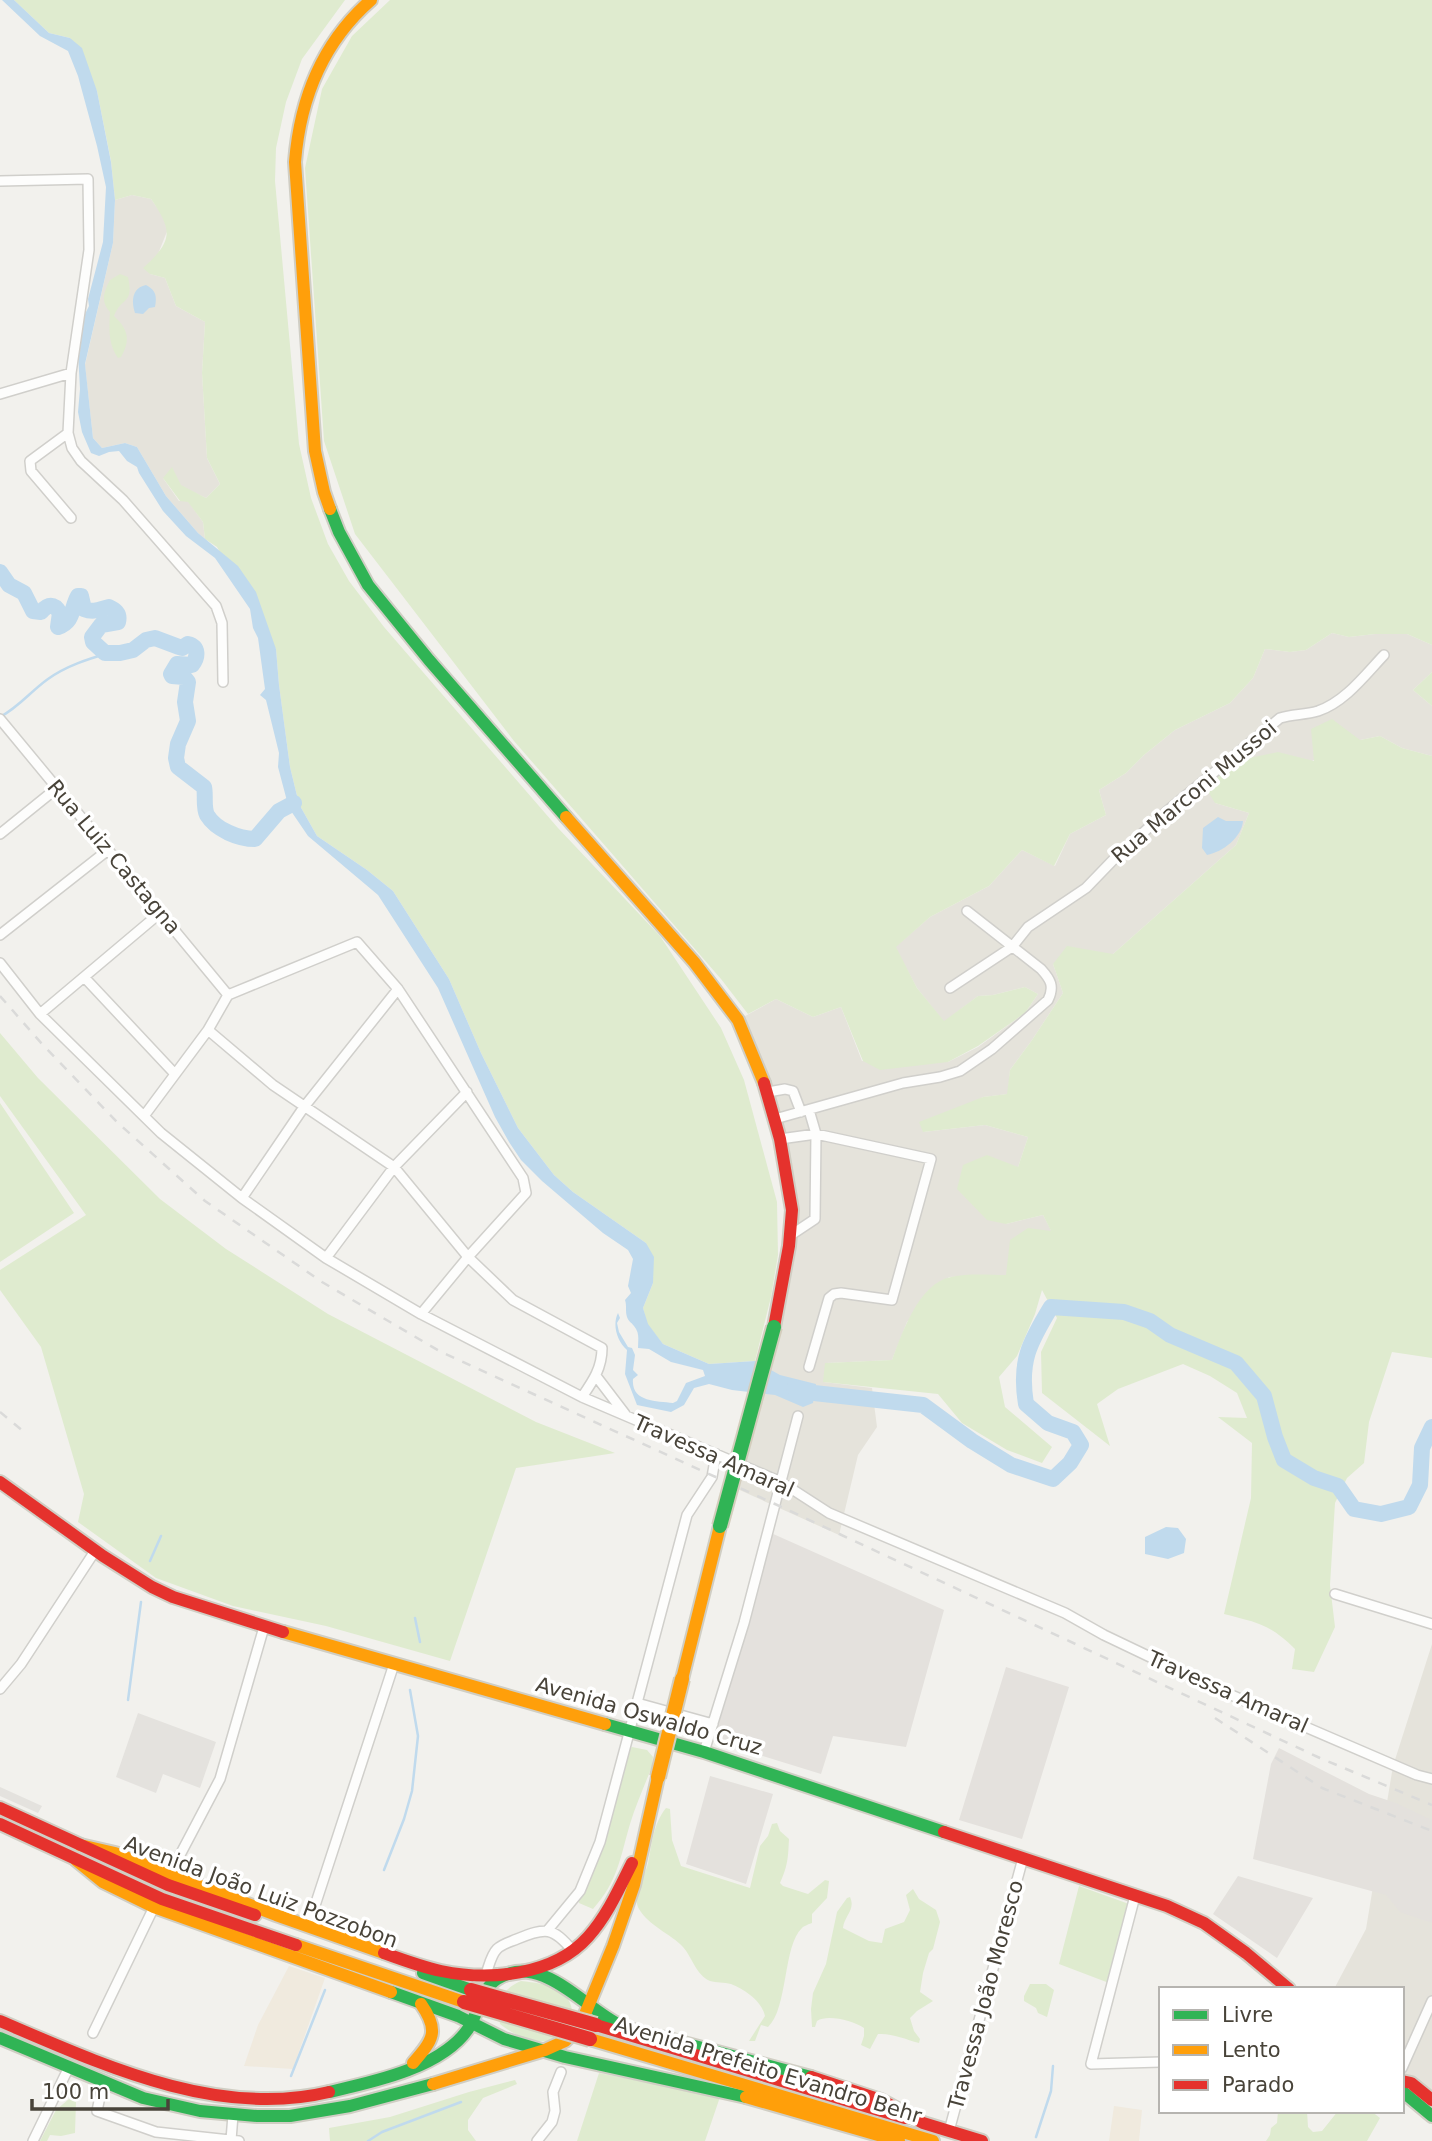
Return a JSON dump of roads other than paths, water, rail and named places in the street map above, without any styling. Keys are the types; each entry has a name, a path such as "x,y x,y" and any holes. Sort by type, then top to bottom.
{"main road":[{"path":"0,2038 152,2100 233,2115 290,2116 350,2106 430,2085 545,2050 565,2041 575,2031 588,2004 613,1946 634,1885 682,1679 784,1281 792,1210 780,1139 768,1092 738,1020 694,962 429,660 368,585 339,532 318,472 295,162 299,125 322,62 342,30 371,0"},
{"name":"Avenida Oswaldo Cruz","path":"0,1482 95,1550 152,1587 173,1597 264,1627 704,1752 1167,1906 1204,1923 1287,1987"},
{"name":"Avenida João Luiz Pozzobon","path":"0,1808 78,1853"},
{"name":"Avenida João Luiz Pozzobon","path":"0,1824 468,1996 593,2032"},
{"path":"0,2021 76,2053 156,2082 200,2093 259,2099 321,2094 351,2088 435,2056 464,2034 489,1985 503,1976 553,1963 573,1951 587,1938 607,1911 642,1842"},
{"path":"78,1853 114,1853 308,1927 447,1972 530,1973 558,1982 588,2004"},
{"path":"78,1853 91,1875 154,1907 472,2022 504,2039 545,2050"},
{"path":"409,2068 430,2044 434,2033 431,2017 421,2004"},
{"name":"Avenida Prefeito Evandro Behr","path":"588,2004 621,2026 815,2078 881,2100 923,2123"},
{"name":"Avenida Prefeito Evandro Behr","path":"593,2032 982,2141"},
{"name":"Avenida Prefeito Evandro Behr","path":"593,2032 933,2141"},
{"name":"Avenida Prefeito Evandro Behr","path":"545,2050 580,2061 758,2099 899,2141"},
{"path":"1404,2081 1411,2083 1432,2100"},
{"path":"1404,2093 1432,2116"}],"street":[{"path":"0,181 88,179 89,250 71,373 68,433 72,448 81,461 123,500 216,606 222,623 223,682"},
{"path":"0,394 71,373"},
{"path":"68,433 30,461 29,466 71,518"},
{"name":"Rua Marconi Mussoi","path":"950,988 1012,947 1028,927 1086,888 1166,812 1280,718 1292,714 1314,713 1335,703 1384,655"},
{"name":"Rua Luiz Castagna","path":"1,723 228,995"},
{"path":"0,834 57,788"},
{"path":"0,936 108,850"},
{"path":"775,1119 903,1083 960,1071 992,1049 1048,1000 1052,993 1051,980 1041,969 967,911"},
{"path":"40,1014 160,913"},
{"path":"144,1116 208,1030 228,995 357,942 398,989 526,1185 526,1193 421,1314"},
{"name":"Travessa Amaral","path":"0,963 40,1014 160,1133 242,1198 326,1258 421,1314 582,1397 780,1482 829,1513 1065,1613 1215,1688 1417,1775 1432,1779"},
{"path":"84,977 175,1074"},
{"path":"242,1198 304,1107 398,989"},
{"path":"208,1030 273,1085 394,1167 468,1257 513,1300 602,1348 597,1376 582,1397"},
{"path":"768,1092 785,1089 793,1091 816,1134 815,1219 791,1235"},
{"path":"326,1258 394,1167 467,1092"},
{"path":"780,1139 816,1134 931,1159 892,1300 841,1293 829,1298 809,1367"},
{"path":"597,1376 627,1417"},
{"path":"704,1752 744,1623 798,1416"},
{"path":"547,1931 580,1891 600,1842 687,1515 712,1477 716,1454"},
{"path":"0,1689 21,1664 95,1550"},
{"path":"1335,1594 1432,1625"},
{"path":"170,1874 220,1779 264,1627"},
{"path":"308,1927 394,1664"},
{"path":"637,1703 713,1724"},
{"name":"Travessa João Moresco","path":"949,2131 1023,1858"},
{"path":"1135,1896 1091,2064 1159,2062"},
{"path":"93,2033 154,1907"},
{"path":"486,1974 499,1947 534,1931 547,1931 561,1936 573,1951"},
{"path":"1404,2064 1432,2001"},
{"path":"33,2141 69,2067"},
{"path":"537,2141 552,2122 555,2111 553,2092 561,2071"},
{"path":"103,2082 97,2111 156,2132 239,2141"},
{"path":"231,2140 233,2115"}],"water":[{"path":"2,0 14,0 49,33 70,38 82,48 97,91 111,162 115,200 113,243 85,364 93,438 102,448 125,443 137,447 166,496 198,533 238,566 256,592 276,649 290,767 299,804 317,836 393,891 449,979 518,1128 554,1175 573,1192 646,1243 654,1257 653,1283 643,1308 648,1324 663,1344 709,1364 755,1361 780,1375 816,1384 813,1403 803,1407 775,1395 732,1390 709,1384 694,1388 684,1405 671,1412 637,1405 625,1374 627,1350 616,1333 618,1313 619,1332 635,1355 633,1370 638,1375 633,1379 633,1387 640,1396 652,1401 673,1403 677,1401 686,1383 705,1376 703,1370 671,1362 649,1349 638,1348 637,1331 626,1313 625,1300 631,1293 628,1286 633,1259 628,1250 603,1233 521,1160 495,1117 438,988 378,895 308,836 291,811 285,810 287,801 278,767 279,753 266,700 260,695 265,689 258,638 253,628 250,609 215,558 186,536 163,511 137,467 127,461 119,451 99,456 91,453 82,432 78,412 78,353 89,306 88,299 103,242 106,187 78,76 68,51 40,36"},
{"path":"146,285 155,294 155,307 149,308 143,314 135,313 135,292"},
{"path":"1218,817 1226,821 1243,821 1242,827 1231,843 1207,855 1202,848 1203,828"},
{"path":"1166,1527 1178,1528 1186,1539 1184,1553 1168,1559 1145,1554 1145,1537"}],"waterway":[{"path":"0,572 9,585 24,593 33,611 41,612 51,606 55,608 60,613 58,627 70,618 78,596 81,596 84,609 114,609 118,622 101,625 92,637 93,642 105,653 133,650 146,640 155,638 182,648 188,644 194,647 196,656 192,665 177,664 171,674 184,677 188,682 185,702 188,721 178,744 176,758 178,767 204,787 206,812 216,825 235,835 255,839 279,811 294,803"},
{"path":"0,717 55,674 77,663 109,653"},
{"path":"794,1388 814,1393 923,1405 972,1441 1011,1465 1053,1479 1070,1463 1081,1445 1073,1432 1048,1423 1026,1404 1025,1364 1037,1331 1051,1307 1124,1312 1150,1321 1170,1335 1236,1363 1264,1396 1284,1460 1314,1478 1338,1486 1354,1509 1381,1514 1409,1507 1420,1485 1422,1448 1432,1427"},
{"path":"150,1561 161,1536"},
{"path":"128,1700 141,1602"},
{"path":"415,1618 420,1642"},
{"path":"384,1870 412,1791 418,1736 410,1690"},
{"path":"291,2076 325,1990"},
{"path":"1036,2137 1051,2091 1053,2066"},
{"path":"368,2141 382,2132 461,2102"}],"railway":[{"path":"0,996 118,1123 205,1201 322,1282 441,1352 1320,1758 1432,1805"},
{"path":"0,1412 23,1431"},
{"path":"1215,1718 1322,1788 1432,1831"}]}
